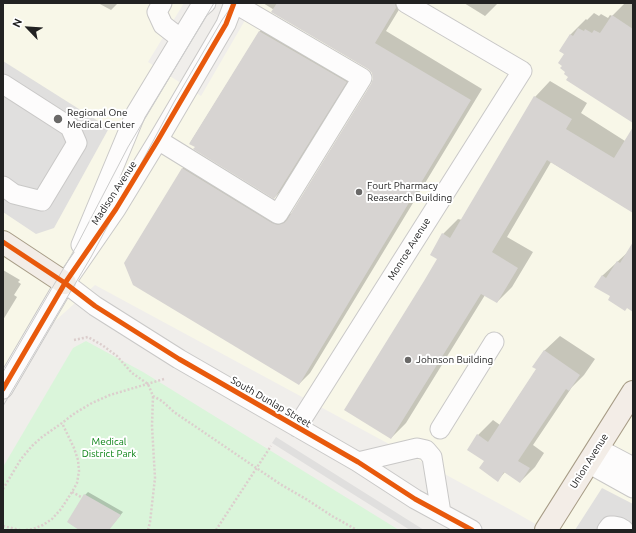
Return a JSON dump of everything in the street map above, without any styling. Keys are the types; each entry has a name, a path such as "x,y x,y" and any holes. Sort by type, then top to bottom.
{"main road":[{"path":"3,242 65,283"},
{"name":"Union Avenue","path":"546,530 633,392"}],"street":[{"path":"162,3 157,12 163,25 181,39"},
{"name":"Madison Avenue","path":"65,283 136,113 199,10 206,3"},
{"path":"158,140 278,214 362,78 319,59 234,3"},
{"name":"Madison Avenue","path":"3,389 65,283 116,209 158,140 226,24 234,3"},
{"name":"Monroe Avenue","path":"297,427 522,71 406,3"},
{"path":"3,84 70,127 77,143 42,201 14,194 3,186"},
{"name":"South Dunlap Street","path":"65,283 95,306 179,359 358,462 415,499 472,530"},
{"path":"426,450 494,342"},
{"path":"358,462 417,448 426,450 432,457 441,513"},
{"path":"592,456 633,467"},
{"path":"592,456 633,488"},
{"path":"607,530 610,526 614,526 624,530"}],"path":[{"path":"74,340 88,337 117,356 132,373 148,384 153,396 152,426 155,478 148,530"},
{"path":"3,489 21,459 32,446 75,413 110,395 164,379"},
{"path":"153,396 256,469 357,530"},
{"path":"26,530 43,525 52,519 61,509 77,483 79,471 78,460 62,423"},
{"path":"216,530 271,446"},
{"path":"72,492 81,497"},
{"path":"3,526 20,530"}],"shaded area":[{"path":"3,3 184,3 148,62 201,96 255,3 633,3 633,530 546,530 95,285 3,368"},
{"path":"3,61 109,128 54,228 36,234 3,212"},
{"path":"276,437 424,530 410,530 272,443"},
{"path":"602,488 633,504 633,530 575,530"}],"green space":[{"name":"Medical District Park","path":"86,341 143,372 399,530 3,530 3,467 73,348"}],"building":[{"name":"Fourt Pharmacy Reasearch Building","path":"277,3 395,3 396,8 375,43 471,100 299,385 133,285 124,263 182,168 272,223 278,225 284,223 371,84 373,79 372,73 368,69 271,12"},
{"path":"612,15 633,29 633,123 566,80 568,77 560,68 562,66 558,63 564,54 559,51 570,34 573,36 578,28 584,31 585,29 592,33 594,30 600,33"},
{"path":"259,31 347,82 274,199 193,149 195,147 189,144"},
{"path":"534,96 572,119 566,129 614,158 633,127 633,213 547,160 492,252 518,268 497,303 481,294 391,439 344,410 437,259 430,255 442,233 450,238"},
{"path":"633,242 633,312 627,308 625,311 608,300 610,296 594,287 602,275 606,278 617,261 620,263"},
{"path":"544,350 580,375 569,391 566,389 518,461 530,468 520,483 504,472 498,482 479,468 484,461 467,450 477,434 488,442 536,369 532,367"},
{"path":"84,494 121,515 109,530 79,530 67,522"}],"tram line":[{"path":"3,372 76,247 128,147 214,3"},
{"path":"3,406 91,257 174,102 222,20 234,3"}],"cycle path":[{"path":"3,389 65,283 116,209 158,140 226,24 234,3"},
{"path":"3,242 65,283 95,306 179,359 358,462 415,499 472,530"}],"place":[{"name":"Regional One Medical Center","path":"58,119"},
{"name":"Fourt Pharmacy Reasearch Building","path":"359,192"},
{"name":"Johnson Building","path":"408,360"}]}
